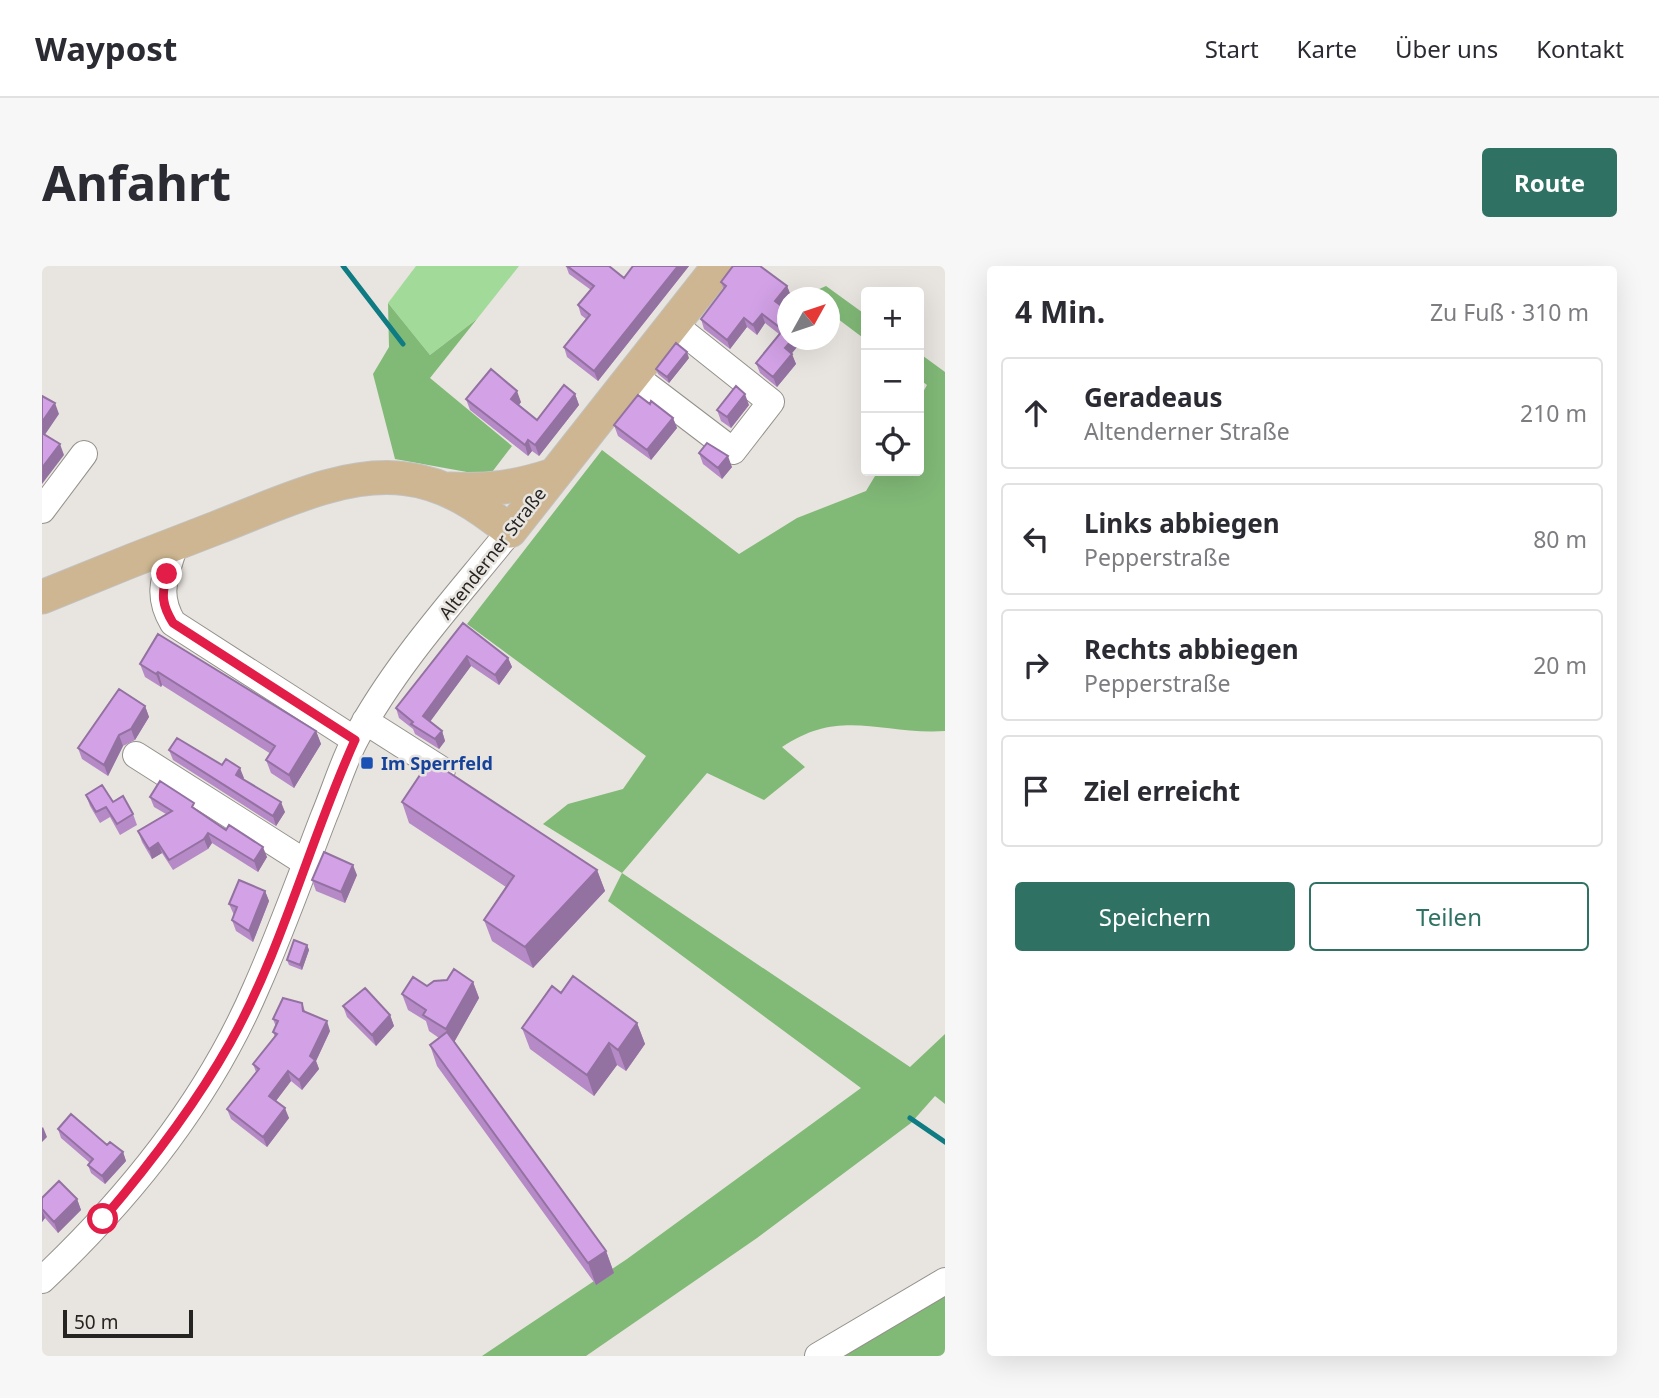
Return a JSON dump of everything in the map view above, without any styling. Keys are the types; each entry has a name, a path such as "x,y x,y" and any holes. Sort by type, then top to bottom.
{"main road":[{"name":"Altenderner Straße","path":"510,531 719,266"},
{"path":"42,597 301,497 362,480 404,478 447,489 499,490 553,475"},
{"path":"447,489 510,531"}],"street":[{"path":"633,375 733,451 771,402 673,324"},
{"path":"42,510 84,454"},
{"name":"Altenderner Straße","path":"42,1280 103,1219 145,1170 189,1110 230,1043 256,990 360,730 384,690 510,531"},
{"path":"175,544 161,594 164,609 173,623 360,730 442,770"},
{"path":"136,755 306,863"},
{"path":"818,1356 945,1281"}],"green space":[{"path":"416,266 519,266 477,319 430,355 388,303"},
{"path":"840,296 861,311 861,336 840,320"},
{"path":"388,303 430,355 477,319 430,378 512,446 489,476 395,459 373,374 389,347"},
{"path":"924,357 945,372 945,731 843,725 803,735 782,747 805,767 764,800 707,773 622,873 543,824 568,804 623,789 646,756 467,624 602,450 739,554 797,518 866,491 875,476 924,476 924,390 927,385 924,383"},
{"path":"622,873 910,1067 945,1034 945,1104 935,1096 911,1123 757,1238 586,1356 482,1356 627,1259 861,1088 608,901"},
{"path":"945,1290 945,1356 835,1356"}],"building":[{"path":"567,266 609,266 624,278 633,266 678,266 594,371 564,347 590,315 578,305 594,286"},
{"path":"733,266 760,266 787,286 777,287 777,325 762,314 753,325 744,318 727,340 701,319 726,286 721,282"},
{"path":"777,337 777,350 787,350 792,354 773,377 756,363"},
{"path":"676,343 687,352 667,377 656,369"},
{"path":"491,369 517,391 511,399 537,420 564,385 575,394 535,445 528,440 525,445 466,399"},
{"path":"736,386 745,394 727,417 717,410"},
{"path":"638,395 650,404 651,401 673,418 647,450 614,425"},
{"path":"42,396 55,403 42,422"},
{"path":"42,433 60,444 42,468"},
{"path":"707,443 728,456 718,468 699,453"},
{"path":"463,623 508,658 495,675 467,656 423,716 442,731 435,739 411,724 413,722 396,708"},
{"path":"158,634 316,731 289,775 266,760 275,746 158,672 156,674 140,664"},
{"path":"119,689 145,706 131,729 119,735 104,765 78,748"},
{"path":"177,738 222,765 226,759 240,768 236,775 281,802 273,816 169,750"},
{"path":"428,763 436,764 597,870 525,947 484,920 514,876 402,802"},
{"path":"160,781 194,803 192,807 226,830 229,825 263,847 254,861 208,833 204,839 169,860 158,843 149,849 138,831 172,811 150,797"},
{"path":"102,785 113,802 123,796 133,814 117,824 106,807 96,812 86,795"},
{"path":"324,852 353,865 341,892 312,880"},
{"path":"239,880 265,891 249,931 232,920 237,907 229,904"},
{"path":"294,940 307,945 300,965 287,960"},
{"path":"454,969 473,982 446,1029 423,1015 426,1010 402,994 413,977 427,986 434,981 447,980"},
{"path":"573,976 637,1023 618,1050 609,1043 587,1075 522,1028 552,986 561,993"},
{"path":"365,988 390,1015 372,1035 343,1006"},
{"path":"283,998 302,1003 303,1011 327,1021 310,1056 315,1060 299,1080 288,1071 269,1096 285,1108 263,1137 227,1109 259,1069 253,1064 277,1034 273,1032 278,1021 273,1019"},
{"path":"447,1032 606,1251 588,1263 430,1045"},
{"path":"71,1114 107,1145 110,1142 123,1152 102,1176 88,1165 93,1159 58,1129"},
{"path":"59,1181 77,1199 54,1222 42,1209 42,1198"}],"waterway":[{"path":"343,266 403,344"},
{"path":"910,1118 945,1142"}],"place":[{"name":"Im Sperrfeld","path":"367,763"}],"route":[{"path":"103,1219 145,1170 189,1110 230,1043 256,990 355,740 173,623 164,609 161,594 167,574"}]}
